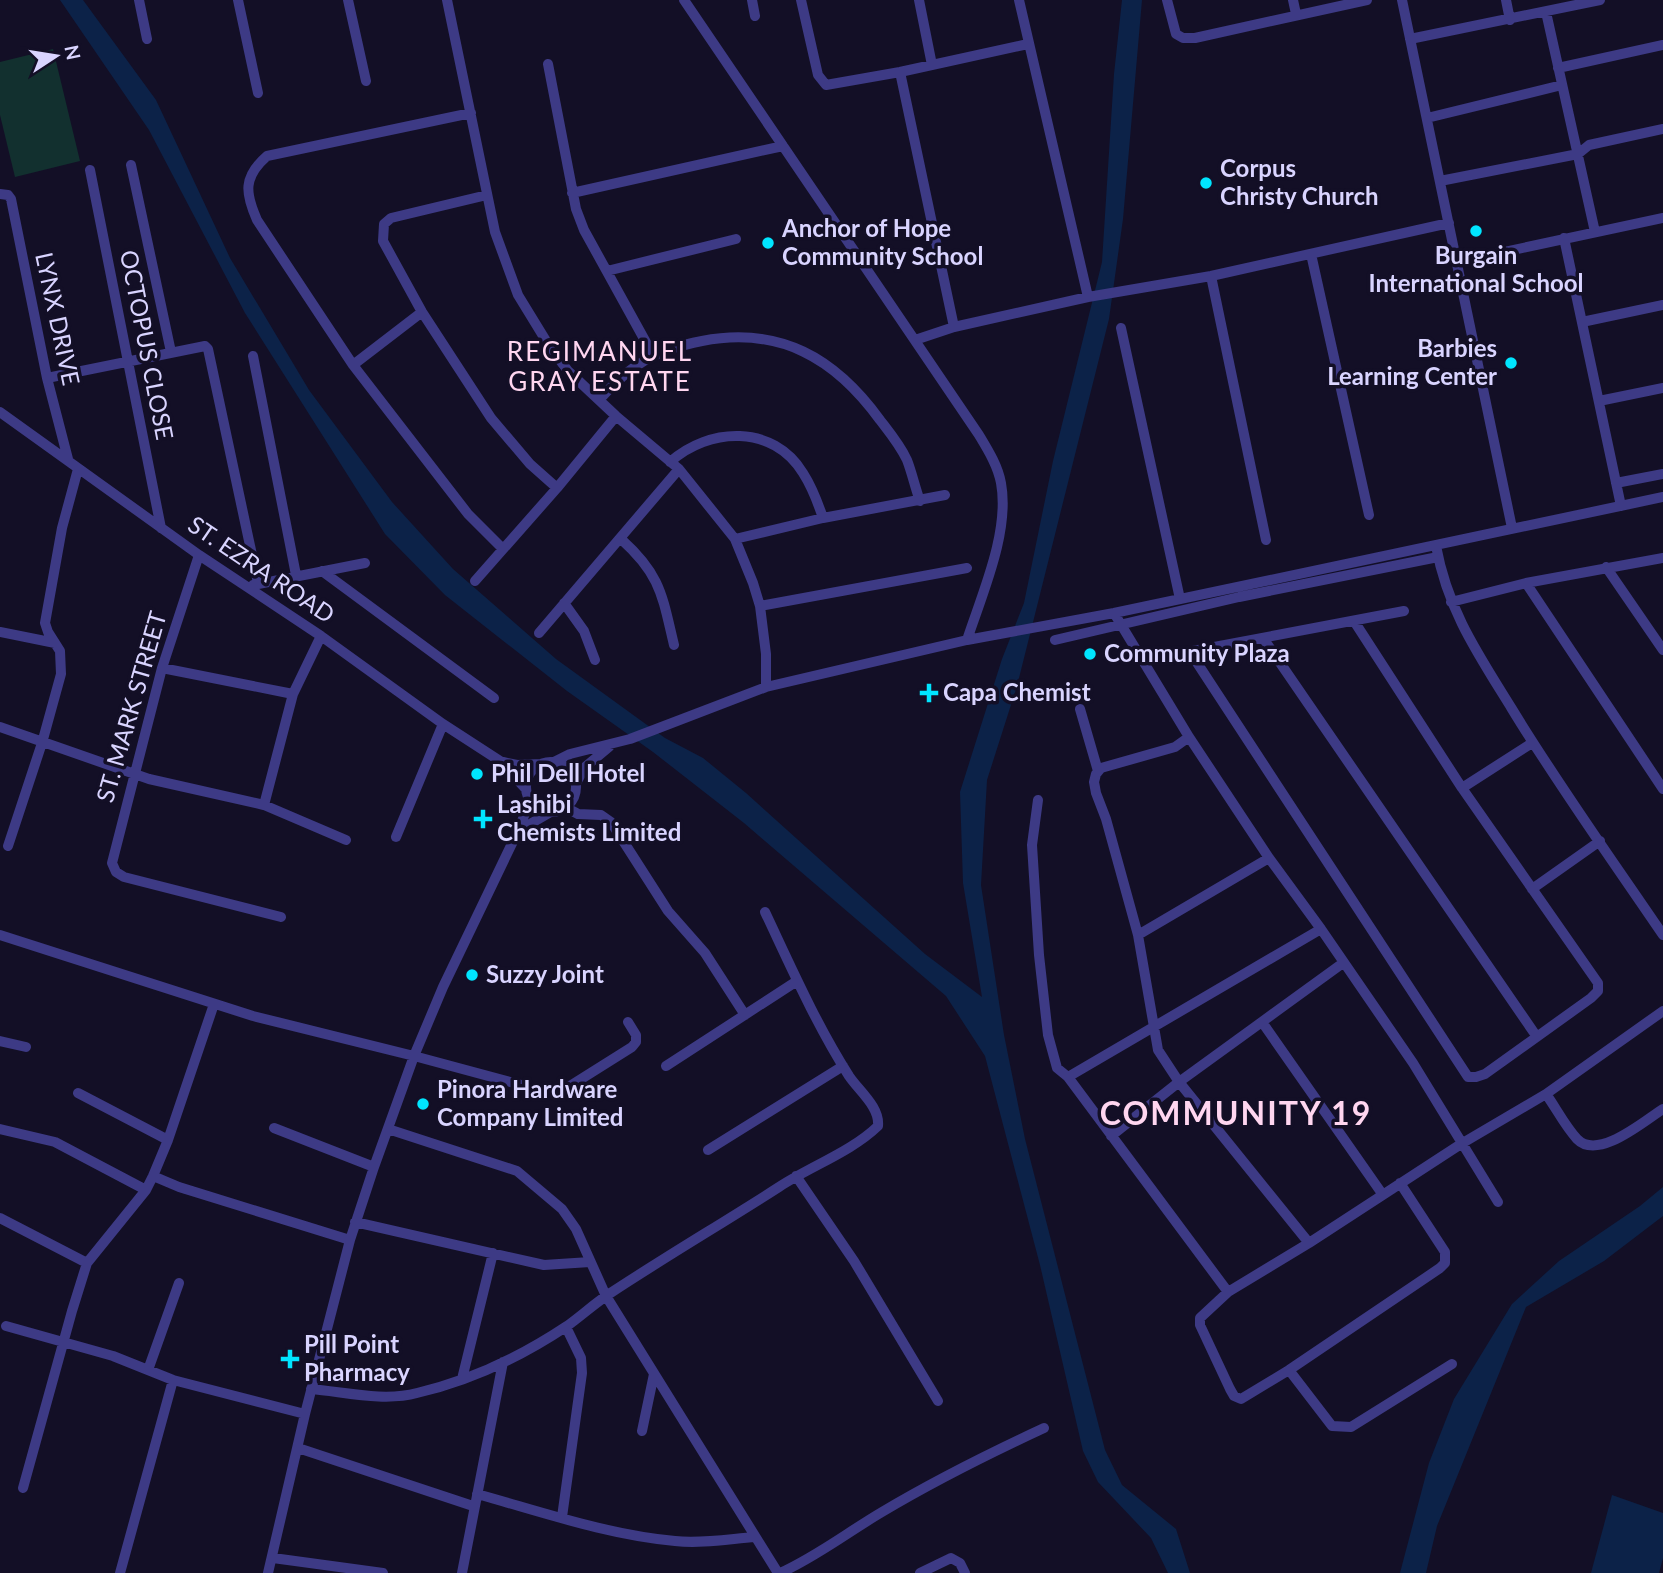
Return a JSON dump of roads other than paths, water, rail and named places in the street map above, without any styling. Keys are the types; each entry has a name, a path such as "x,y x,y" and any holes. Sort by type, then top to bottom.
{"street":[{"path":"139,0 147,38"},
{"path":"239,0 258,93"},
{"path":"348,0 366,80"},
{"path":"447,0 495,232 518,295 568,371 674,466 735,539 760,606 766,654 766,687"},
{"path":"684,0 989,450 1001,481 1002,519 994,558 967,640"},
{"path":"752,0 755,16"},
{"path":"801,0 818,75 823,84 900,72 1028,44"},
{"path":"919,0 932,65"},
{"path":"1019,0 1089,297"},
{"path":"1167,0 1176,34 1183,38 1195,38 1367,0"},
{"path":"1293,0 1296,15"},
{"path":"1402,0 1513,528"},
{"path":"1506,0 1510,20"},
{"path":"1410,39 1600,0"},
{"path":"1546,12 1595,232"},
{"path":"1558,68 1663,45"},
{"path":"548,64 572,192 584,230 653,355"},
{"path":"900,72 954,327"},
{"path":"1427,118 1562,85"},
{"path":"471,113 267,156 255,166 249,180 248,200 257,220 353,365 468,514 503,549"},
{"path":"1440,181 1578,154 1589,145 1663,129"},
{"path":"572,192 783,146"},
{"path":"131,165 171,352"},
{"name":"OCTOPUS CLOSE","path":"90,170 161,528"},
{"name":"LYNX DRIVE","path":"0,194 8,195 11,199 47,378 68,459"},
{"path":"487,195 391,218 384,225 383,242 422,312 491,418 530,464 557,488"},
{"path":"1457,262 1663,218"},
{"path":"915,340 954,327 1089,297 1211,276 1449,223"},
{"path":"1564,238 1621,506"},
{"path":"607,271 736,239"},
{"path":"1311,254 1369,515"},
{"path":"1211,276 1266,540"},
{"path":"1582,322 1663,304"},
{"path":"353,365 422,312"},
{"path":"1121,328 1180,599"},
{"path":"599,400 634,366 653,355 695,342 746,335 784,344 818,359 866,400 896,440 906,459 920,501"},
{"path":"47,378 201,345 208,349 253,585 365,563"},
{"path":"253,356 296,575"},
{"path":"1598,401 1663,388"},
{"name":"ST. EZRA ROAD","path":"1,415 68,459 78,469 199,555 253,585 443,724 500,761"},
{"path":"475,581 616,416"},
{"path":"539,633 621,539 684,449 706,440 752,436 771,443 789,456 802,471 823,518"},
{"path":"8,846 42,743 61,674 60,651 45,623 62,528 78,469"},
{"path":"1616,483 1663,474"},
{"path":"735,539 823,518 945,495"},
{"path":"1055,640 1437,551 1513,528 1663,496"},
{"path":"621,539 652,572 661,592 674,645"},
{"path":"500,761 517,765 554,762 570,754 630,739 766,687 967,640 1437,551"},
{"path":"1437,551 1451,603 1474,649 1532,743 1663,935"},
{"name":"ST. MARK STREET","path":"199,555 162,667 112,863 116,872 124,877 281,918"},
{"path":"1451,603 1526,583 1663,558"},
{"path":"1606,567 1663,650"},
{"path":"760,606 967,568"},
{"path":"322,571 494,698"},
{"path":"1526,583 1663,789"},
{"path":"564,603 584,631 595,660"},
{"path":"1161,657 1404,611"},
{"path":"1114,613 1189,737 1269,858 1413,1063 1498,1202"},
{"path":"1190,652 1468,1077 1476,1077 1485,1074 1598,991 1598,984 1462,788 1354,621"},
{"path":"0,632 55,643"},
{"path":"264,805 293,694 321,636"},
{"path":"1263,638 1537,1037"},
{"path":"162,667 293,694"},
{"path":"1080,709 1098,771 1094,782 1096,793 1106,819 1138,935 1158,1050 1179,1082 1309,1243"},
{"path":"396,837 443,724"},
{"path":"0,727 133,774 264,805 346,840"},
{"path":"1098,771 1110,764 1175,747 1189,737"},
{"path":"1462,788 1532,743"},
{"path":"576,783 585,767 611,745"},
{"path":"500,761 526,789 530,801 538,809 549,813"},
{"path":"554,762 569,768 576,783 576,792 567,808"},
{"path":"526,789 530,774 541,764"},
{"path":"1038,800 1032,845 1039,955 1048,1035 1058,1068 1068,1077 1228,1292"},
{"path":"268,1573 305,1414 355,1222 414,1056 443,987 519,831 530,801"},
{"path":"519,831 549,813 567,808 578,814 601,816 611,822 668,911 705,953 745,1015"},
{"path":"1532,889 1600,841"},
{"path":"1138,935 1269,858"},
{"path":"312,1389 401,1396 416,1394 503,1362 566,1327 606,1296 796,1176 865,1138 878,1126 876,1111 842,1066 797,981 765,912"},
{"path":"1068,1077 1321,929"},
{"path":"0,934 253,1016 540,1090 558,1091 570,1086 632,1047 636,1042 636,1035 628,1022"},
{"path":"1111,1136 1179,1082 1343,963"},
{"path":"666,1066 797,981"},
{"path":"23,1488 88,1263 146,1190 153,1176 168,1140 214,1004"},
{"path":"1399,1183 1445,1252 1445,1263 1289,1370 1246,1397 1241,1399 1234,1396 1200,1325 1200,1318 1228,1292 1309,1243 1399,1183 1461,1144 1546,1094 1663,1011"},
{"path":"1262,1022 1383,1195"},
{"path":"0,1041 26,1047"},
{"path":"708,1150 842,1066"},
{"path":"78,1093 168,1140"},
{"path":"1546,1094 1578,1140 1588,1146 1604,1145 1616,1140 1663,1109"},
{"path":"274,1128 374,1167"},
{"path":"0,1129 55,1142 146,1190"},
{"path":"388,1129 517,1171 562,1209 576,1229 606,1296 779,1573 798,1565 938,1480 1044,1428"},
{"path":"153,1176 178,1187 350,1240"},
{"path":"796,1176 854,1261 939,1401"},
{"path":"0,1218 88,1263"},
{"path":"355,1222 544,1265 590,1262"},
{"path":"462,1379 493,1253"},
{"path":"148,1370 179,1283"},
{"path":"6,1326 64,1341 173,1380 305,1414"},
{"path":"562,1517 582,1373 581,1358 566,1327"},
{"path":"462,1573 503,1362"},
{"path":"1289,1370 1332,1426 1340,1428 1351,1427 1452,1364"},
{"path":"642,1431 654,1374"},
{"path":"120,1573 173,1380"},
{"path":"298,1448 473,1506"},
{"path":"477,1494 597,1527 676,1541 755,1537"},
{"path":"272,1558 383,1573"},
{"path":"920,1573 951,1558 960,1563 965,1573"}],"water":[{"path":"60,0 83,0 156,100 230,258 309,390 392,502 453,569 556,659 665,738 703,758 746,793 925,954 982,997 963,883 960,792 1002,659 1024,603 1053,461 1102,262 1114,74 1122,0 1142,0 1123,219 1109,319 1017,686 987,780 981,885 1004,1035 1025,1139 1105,1450 1122,1485 1176,1529 1190,1573 1168,1573 1151,1538 1098,1482 1083,1451 1040,1265 985,1056 946,996 744,823 653,752 567,691 445,595 385,534 245,313 149,130"},
{"path":"1663,1187 1663,1216 1604,1261 1526,1307 1437,1526 1426,1573 1400,1573 1429,1463 1454,1399 1512,1304 1559,1261 1640,1206"},
{"path":"1612,1495 1663,1513 1663,1558 1659,1573 1591,1573"}],"place":[{"name":"Corpus Christy Church","path":"1206,183"},
{"name":"Burgain International School","path":"1476,231"},
{"name":"Anchor of Hope Community School","path":"768,243"},
{"name":"Barbies Learning Center","path":"1511,363"},
{"name":"Community Plaza","path":"1090,654"},
{"name":"Capa Chemist","path":"929,693"},
{"name":"Phil Dell Hotel","path":"477,774"},
{"name":"Lashibi Chemists Limited","path":"483,819"},
{"name":"Suzzy Joint","path":"472,975"},
{"name":"Pinora Hardware Company Limited","path":"423,1104"},
{"name":"Pill Point Pharmacy","path":"290,1359"}],"district":[{"name":"REGIMANUEL GRAY ESTATE","path":"600,367"},
{"name":"COMMUNITY 19","path":"1236,1114"}]}
